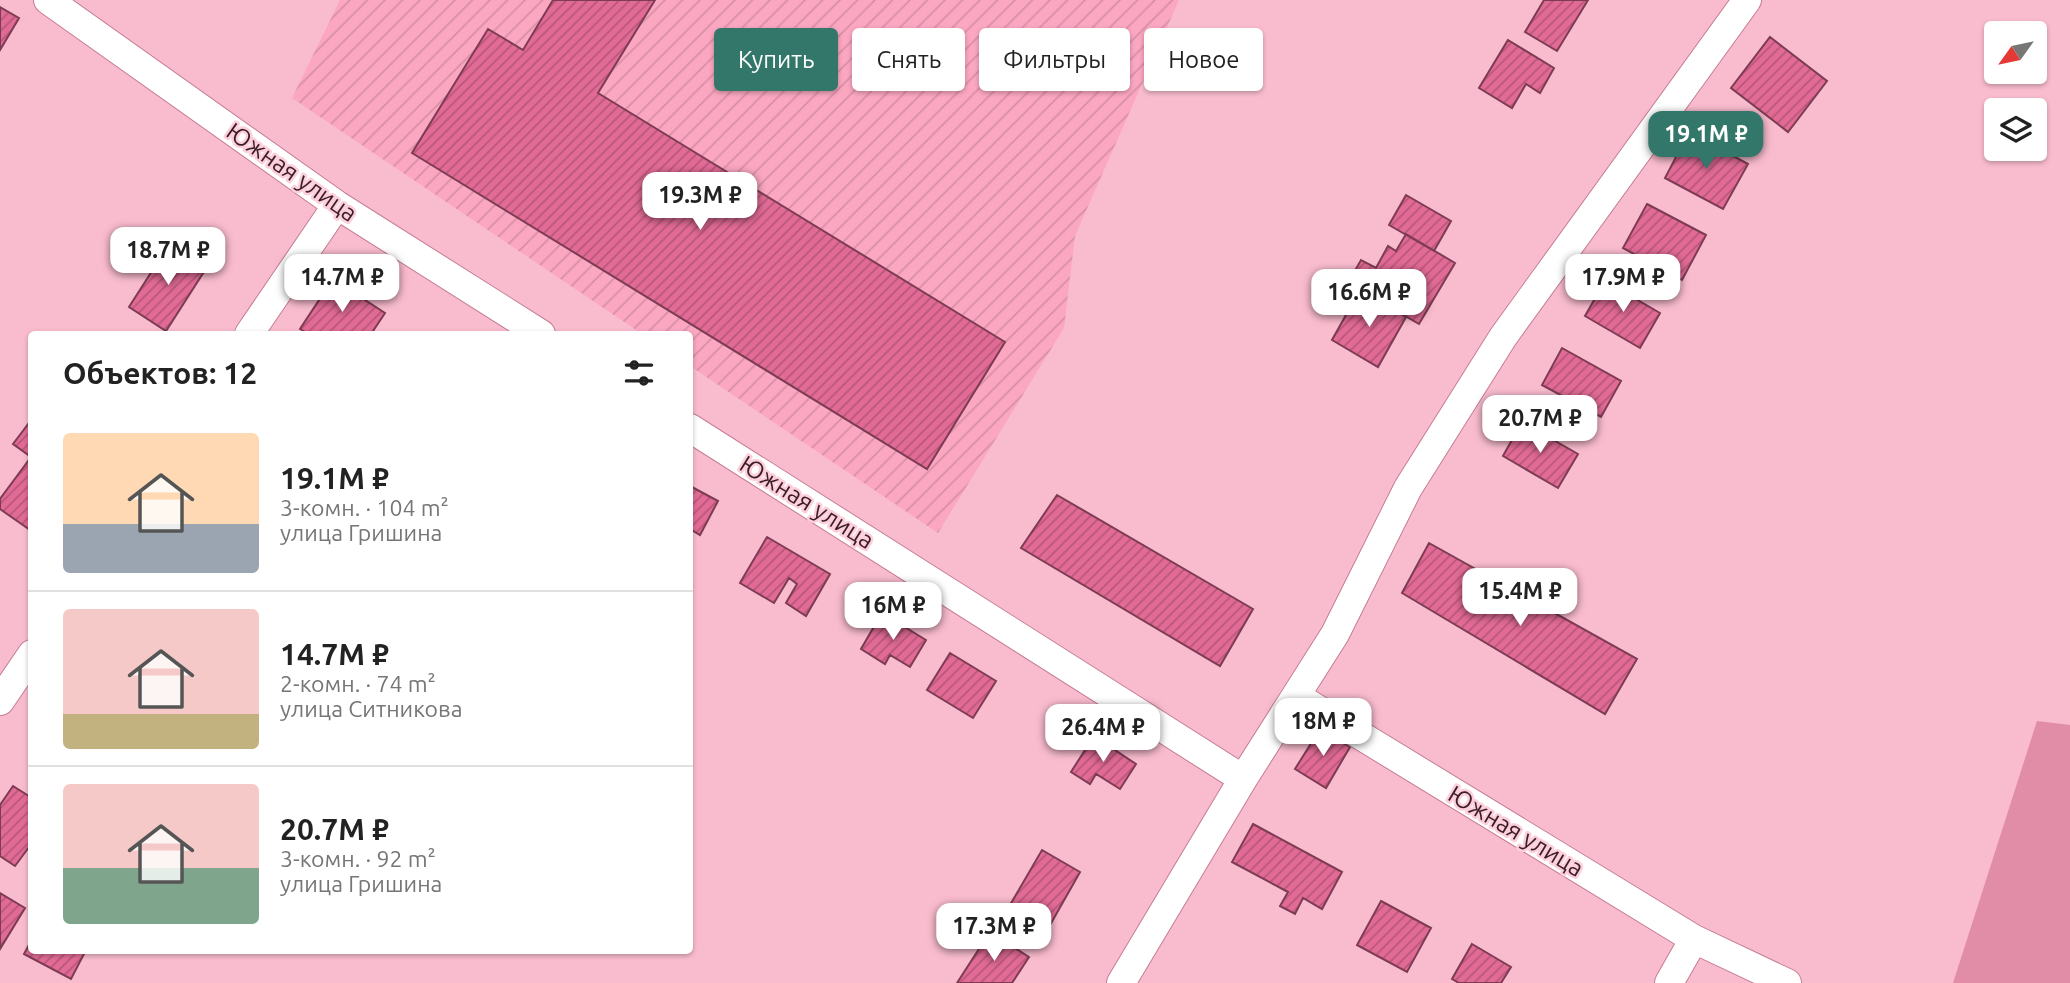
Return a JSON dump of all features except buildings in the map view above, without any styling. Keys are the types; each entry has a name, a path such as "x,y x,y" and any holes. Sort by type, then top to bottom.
{"street":[{"name":"Южная улица","path":"48,0 337,205 536,331"},
{"path":"1122,983 1243,779 1335,634 1408,488 1503,337 1747,0"},
{"path":"251,331 337,205"},
{"name":"Южная улица","path":"693,430 1243,779"},
{"path":"0,701 28,660"},
{"name":"Южная улица","path":"1296,696 1693,939 1787,983"},
{"path":"1669,983 1693,939"}],"shaded area":[{"path":"340,0 1179,0 1167,28 1144,28 1144,79 1075,236 1064,328 938,533 693,368 693,331 638,331 292,98"},
{"path":"2037,721 2070,725 2070,983 1953,983"}]}
